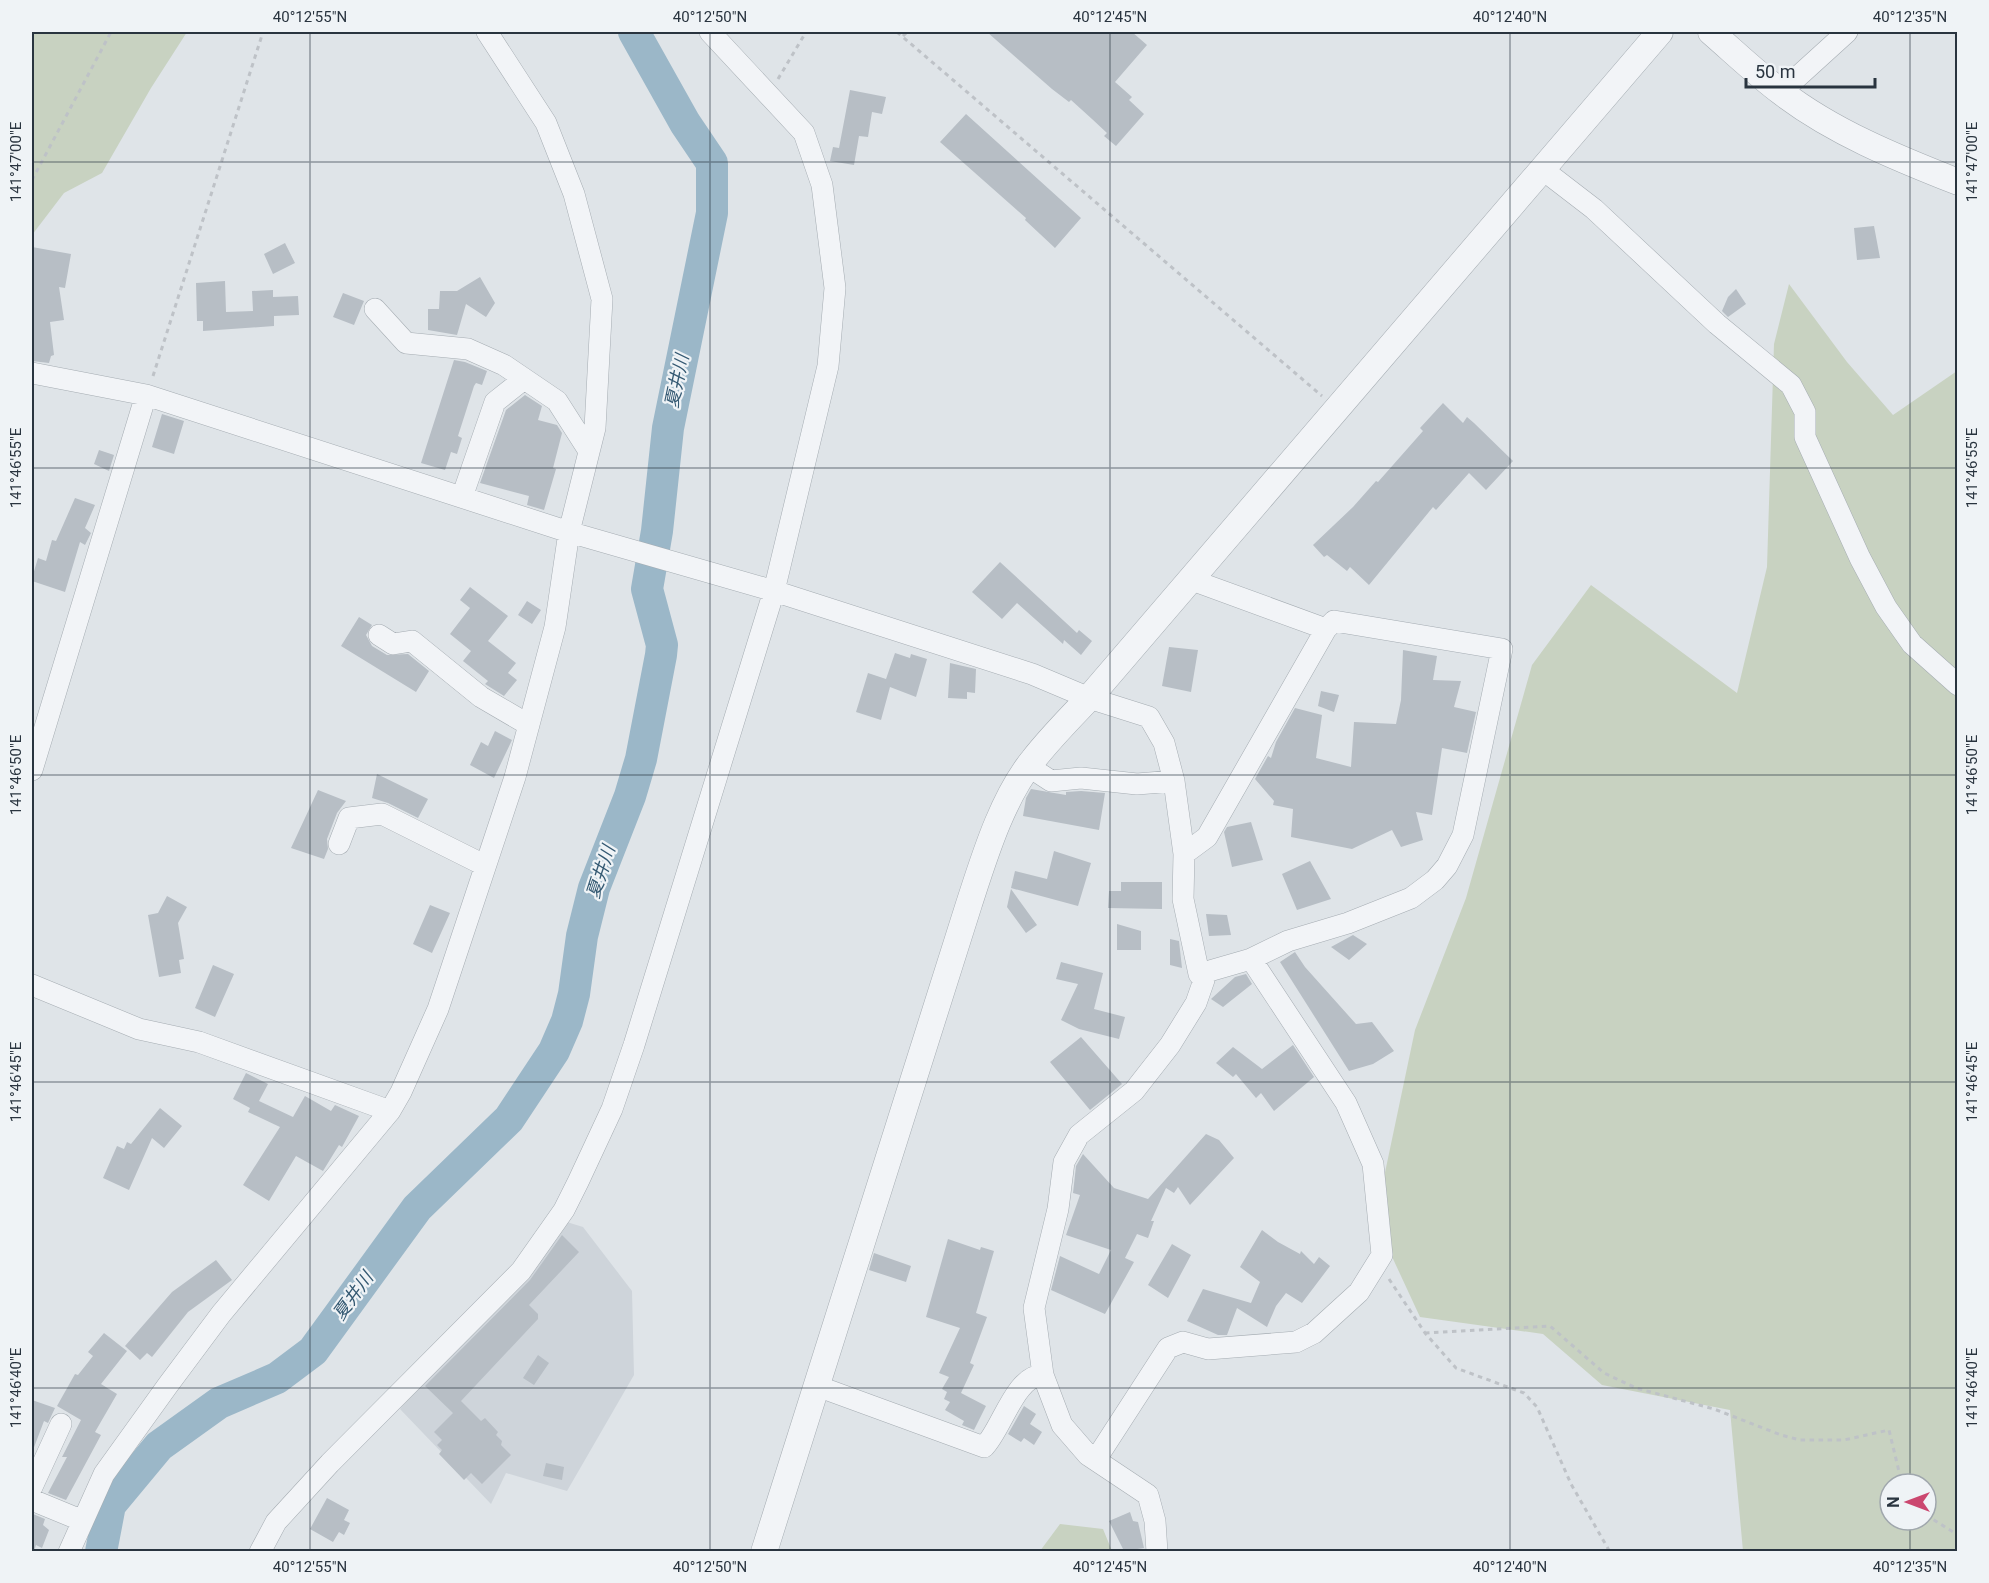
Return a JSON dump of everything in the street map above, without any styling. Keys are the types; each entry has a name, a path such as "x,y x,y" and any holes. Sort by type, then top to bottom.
{"street":[{"path":"69,1551 104,1474 229,1305 390,1111 401,1092 438,1009 515,777 555,627 569,532 595,428 602,299 574,194 546,123 487,32"},
{"path":"260,1551 276,1522 330,1462 521,1271 564,1210 612,1109 631,1055 767,590 828,366 835,288 822,185 804,133 770,93 723,48 710,32"},
{"path":"764,1551 976,883 1003,813 1028,766 1089,698 1660,32"},
{"path":"1711,32 1781,92 1842,130 1958,182"},
{"path":"1781,92 1847,32"},
{"path":"1542,169 1594,209 1726,332 1791,385 1805,412 1805,437 1860,558 1886,607 1912,644 1958,685"},
{"path":"375,309 406,343 468,349 504,365 557,401 590,451"},
{"path":"32,373 147,395 569,532 767,590 1032,674 1089,698 1149,717 1164,743 1174,781 1184,854 1183,899 1199,974 1204,980 1196,1003 1170,1045 1134,1091 1079,1135 1064,1162 1058,1209 1034,1308 1043,1375 1062,1425 1088,1455 1148,1495 1155,1521 1156,1551"},
{"path":"462,497 495,402 524,379"},
{"path":"32,770 147,395"},
{"path":"1189,579 1326,629"},
{"path":"1184,854 1207,837 1326,629 1334,621 1502,649 1463,835 1447,866 1435,880 1411,898 1348,923 1288,941 1251,959 1199,974"},
{"path":"379,635 393,644 412,641 481,697 529,725"},
{"path":"1028,766 1051,781 1081,778 1137,784 1174,781"},
{"path":"339,844 349,818 382,814 484,866"},
{"path":"1088,1455 1100,1453 1168,1348 1183,1342 1208,1349 1296,1342 1314,1333 1359,1292 1382,1255 1373,1164 1346,1103 1251,959"},
{"path":"32,985 139,1029 199,1042 390,1111"},
{"path":"817,1386 984,1447 992,1439 1022,1386 1035,1375 1043,1375"},
{"path":"32,1487 61,1424"},
{"path":"32,1500 83,1521"}],"path":[{"path":"32,180 111,32"},
{"path":"147,395 263,32"},
{"path":"770,93 806,32"},
{"path":"897,32 1336,408"},
{"path":"903,36 907,32"},
{"path":"1378,1262 1425,1333 1456,1368 1524,1393 1537,1407 1571,1484 1610,1551"},
{"path":"1425,1333 1550,1326 1604,1373 1636,1388 1714,1409 1781,1435 1800,1440 1844,1440 1889,1430 1899,1472"},
{"path":"1938,1522 1958,1534"}],"shaded area":[{"path":"557,1219 583,1227 632,1291 634,1375 567,1491 506,1473 491,1504 400,1409"}],"green space":[{"path":"32,32 187,32 151,88 102,173 64,193 32,235"},
{"path":"1789,284 1847,362 1893,415 1957,371 1957,1551 1743,1551 1730,1410 1602,1385 1543,1334 1420,1317 1375,1220 1415,1030 1466,898 1532,665 1591,585 1737,693 1767,567 1774,344"},
{"path":"1060,1524 1103,1529 1112,1551 1040,1551"}],"building":[{"path":"987,32 1132,32 1147,45 1115,82 1132,97 1129,100 1144,114 1116,146 1104,136 1107,133 1071,100 1069,102 1052,89"},
{"path":"850,90 886,97 882,114 872,112 868,137 859,136 854,165 830,161 833,147 839,148"},
{"path":"966,114 1081,218 1055,248 1025,220 1026,218 940,142"},
{"path":"1874,226 1880,258 1857,260 1854,228"},
{"path":"285,243 295,263 273,274 264,254"},
{"path":"32,247 71,254 65,288 59,287 64,320 50,322 54,355 51,356 49,363 32,361"},
{"path":"480,277 495,303 486,317 466,304 457,335 428,330 428,309 439,309 440,291 457,291"},
{"path":"225,281 226,312 253,311 252,291 273,290 273,297 298,296 299,315 274,316 274,326 203,331 203,321 197,321 196,283"},
{"path":"1736,289 1746,304 1728,317 1722,311 1728,297"},
{"path":"343,293 364,301 354,325 333,317"},
{"path":"454,360 487,371 482,385 476,383 474,386 458,436 462,438 457,454 451,452 445,470 421,463"},
{"path":"525,395 542,406 538,420 557,425 562,433 553,468 556,469 544,510 527,505 529,496 480,483 506,410"},
{"path":"1443,403 1463,423 1467,417 1513,461 1486,490 1469,473 1436,510 1433,507 1369,585 1350,567 1347,571 1327,555 1324,557 1313,545 1353,507 1376,481 1378,482 1423,431 1420,428"},
{"path":"162,414 184,421 174,454 152,447"},
{"path":"99,450 114,455 109,471 94,464"},
{"path":"75,498 95,505 85,528 91,533 85,545 80,542 65,592 32,581 32,578 38,558 46,561 52,540 56,541"},
{"path":"1000,562 1077,633 1079,630 1092,641 1081,655 1064,640 1063,644 1017,603 1002,619 972,592"},
{"path":"470,587 508,616 488,641 516,663 508,673 517,680 504,696 485,684 488,681 463,661 471,651 450,634 470,608 460,600"},
{"path":"527,601 541,610 532,624 518,615"},
{"path":"359,617 372,625 366,635 372,646 387,655 408,654 429,671 416,692 341,646"},
{"path":"1169,647 1198,650 1191,692 1162,686"},
{"path":"1403,650 1437,656 1433,680 1461,681 1454,707 1476,712 1467,753 1442,748 1432,815 1416,812 1423,840 1401,847 1392,830 1352,849 1291,837 1293,809 1273,805 1274,801 1255,779 1268,756 1271,758 1276,742 1295,708 1322,715 1316,758 1351,767 1354,722 1396,724 1401,700"},
{"path":"895,653 910,658 911,654 927,659 916,697 890,687 881,720 856,712 868,673 886,679"},
{"path":"950,663 976,669 975,693 967,692 967,699 948,698"},
{"path":"1321,691 1339,695 1334,712 1318,706"},
{"path":"495,731 512,740 494,778 470,765 481,742 488,746"},
{"path":"377,774 428,799 418,818 372,798"},
{"path":"1031,789 1066,795 1066,792 1081,791 1105,793 1099,830 1023,816 1026,798"},
{"path":"318,790 346,801 337,813 327,839 328,849 324,859 291,848"},
{"path":"1251,822 1263,860 1232,867 1224,832 1227,827"},
{"path":"1054,851 1091,863 1078,906 1011,888 1015,871 1047,879"},
{"path":"1310,861 1331,899 1297,910 1282,874"},
{"path":"1121,882 1162,882 1162,909 1108,908 1109,891 1121,891"},
{"path":"1011,889 1037,925 1026,933 1007,907"},
{"path":"167,896 187,907 178,923 184,959 179,960 181,973 159,977 148,915 158,913"},
{"path":"430,905 450,913 432,953 413,944"},
{"path":"1206,914 1227,915 1231,935 1209,936"},
{"path":"1117,924 1141,931 1141,950 1117,950"},
{"path":"1353,935 1367,944 1349,960 1331,947"},
{"path":"1170,939 1179,941 1182,968 1170,965"},
{"path":"1295,952 1305,967 1356,1024 1372,1022 1394,1051 1373,1064 1349,1071 1280,962"},
{"path":"1061,962 1103,973 1094,1009 1125,1017 1119,1039 1079,1029 1061,1020 1078,984 1056,979"},
{"path":"213,965 234,974 215,1017 195,1008"},
{"path":"1246,974 1252,984 1223,1007 1211,999 1235,977"},
{"path":"1081,1037 1122,1084 1090,1110 1050,1062"},
{"path":"1293,1045 1314,1077 1274,1111 1261,1093 1256,1098 1236,1074 1233,1077 1216,1063 1233,1047 1262,1069"},
{"path":"246,1073 268,1084 259,1101 293,1117 305,1096 331,1111 335,1105 359,1116 342,1147 339,1145 323,1171 296,1156 269,1201 243,1185 280,1127 248,1112 250,1108 233,1099"},
{"path":"160,1108 182,1126 164,1148 152,1138 129,1190 103,1178 117,1146 124,1149 127,1142 131,1144"},
{"path":"1206,1134 1219,1140 1234,1158 1190,1205 1178,1187 1174,1193 1166,1188 1151,1221 1154,1221 1148,1238 1137,1234 1125,1258 1134,1262 1105,1314 1051,1290 1060,1256 1099,1274 1111,1250 1066,1235 1080,1195 1073,1193 1076,1166 1083,1154 1114,1188 1148,1199"},
{"path":"1262,1230 1300,1254 1301,1251 1314,1264 1319,1257 1330,1266 1302,1303 1286,1293 1276,1306 1267,1327 1237,1308 1227,1335 1218,1335 1187,1321 1203,1289 1251,1303 1260,1282 1240,1267"},
{"path":"562,1235 579,1252 529,1305 538,1314 538,1319 461,1401 481,1421 485,1418 498,1432 496,1435 502,1441 501,1445 511,1455 482,1484 471,1473 464,1480 439,1454 442,1450 437,1445 442,1440 434,1432 453,1413 425,1386 530,1280"},
{"path":"948,1239 980,1250 981,1247 994,1251 976,1313 987,1317 970,1363 974,1365 961,1393 986,1406 974,1430 962,1425 964,1421 945,1410 950,1402 944,1399 947,1392 942,1389 949,1377 939,1373 960,1328 926,1317"},
{"path":"1172,1244 1191,1255 1168,1298 1148,1285"},
{"path":"874,1253 911,1266 906,1282 869,1270"},
{"path":"216,1260 232,1280 188,1312 152,1357 147,1353 140,1360 125,1346 172,1292"},
{"path":"104,1333 127,1351 101,1384 117,1394 95,1432 101,1435 66,1500 48,1493 67,1457 62,1457 81,1420 57,1406 75,1374 78,1375 93,1356 88,1352"},
{"path":"538,1355 549,1363 534,1385 523,1378"},
{"path":"32,1400 55,1408 48,1423 44,1421 33,1450"},
{"path":"1024,1406 1036,1414 1030,1424 1042,1432 1034,1445 1024,1438 1021,1442 1008,1434"},
{"path":"546,1463 564,1467 562,1480 543,1476"},
{"path":"327,1498 349,1510 344,1520 350,1523 344,1535 339,1532 333,1542 310,1529"},
{"path":"1130,1512 1133,1521 1138,1522 1144,1548 1124,1551 1109,1521"},
{"path":"33,1514 45,1519 43,1525 49,1530 42,1548 36,1545 32,1551"}],"waterway":[{"name":"夏井川","path":"101,1552 110,1505 159,1446 219,1403 277,1378 313,1351 417,1208 509,1119 554,1051 567,1021 574,994 582,936 594,888 630,796 641,759 661,655 662,645 647,589 657,531 668,428 712,213 712,163 685,123 634,32"}]}
